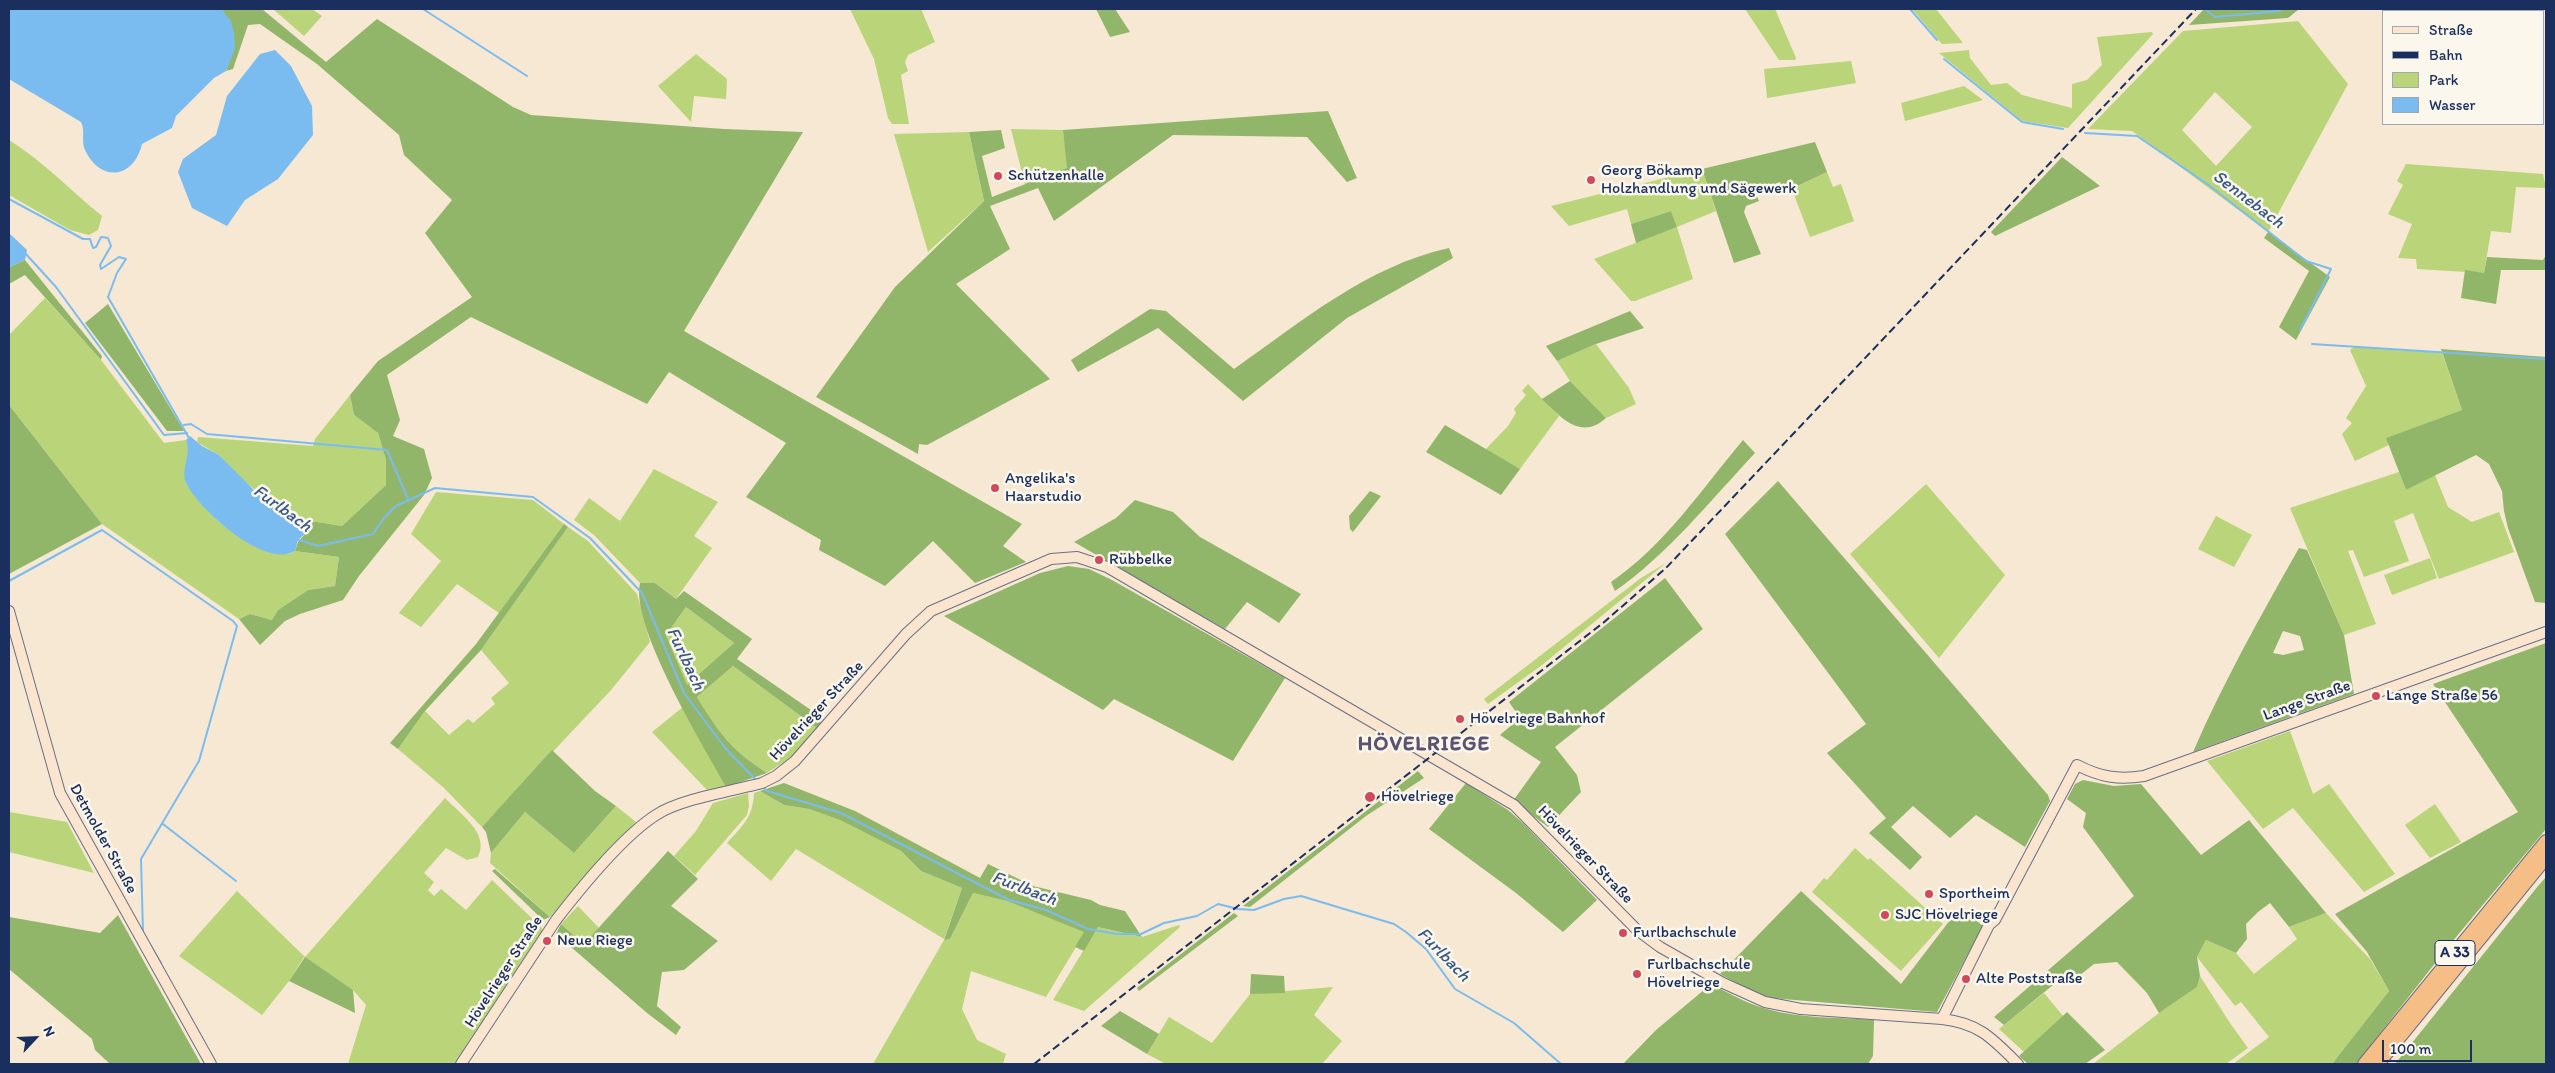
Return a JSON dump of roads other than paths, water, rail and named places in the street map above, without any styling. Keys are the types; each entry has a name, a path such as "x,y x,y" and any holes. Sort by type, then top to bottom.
{"highway":[{"name":"A 33","path":"2364,1064 2546,841"},
{"name":"A 33","path":"2378,1064 2546,858"}],"main road":[{"name":"Hövelrieger Straße","path":"461,1064 556,920 633,834 656,815 669,808 760,783 795,761 921,619 940,606 1036,564 1066,557 1086,559 1107,567 1514,805 1637,930 1660,947 1736,990 1780,1006 1942,1018 1969,1024 1981,1030 2018,1064"},
{"name":"Detmolder Straße","path":"9,611 60,793 211,1064"},
{"name":"Lange Straße","path":"1942,1018 1989,925 1995,920 2077,764 2104,777 2126,778 2144,776 2546,632"}],"water":[{"path":"9,9 221,9 231,21 235,49 226,71 214,78 176,116 172,128 142,144 138,155 125,170 109,172 100,169 86,152 83,144 81,122 9,79"},
{"path":"275,50 291,66 312,106 313,135 278,179 245,200 227,226 192,208 178,172 183,159 216,135 227,96 260,54"},
{"path":"9,233 27,250 25,260 9,267"},
{"path":"190,436 202,446 219,455 257,493 272,503 291,510 305,521 303,525 306,533 298,540 295,551 282,554 267,552 251,545 219,522 194,496 187,485 184,474 188,452 186,440"}],"waterway":[{"path":"423,9 527,76"},
{"name":"Sennebach","path":"1910,9 1937,40"},
{"path":"2205,9 2215,17 2280,11"},
{"name":"Sennebach","path":"1944,59 2022,122 2063,129"},
{"name":"Sennebach","path":"2085,133 2137,136 2210,186 2306,261 2331,269 2300,330"},
{"name":"Furlbach","path":"9,199 83,239 90,239 93,248 96,247 101,237 108,238 111,246 100,265 101,269 119,257 126,259 117,273 108,297 189,438"},
{"path":"25,253 56,287 164,435 187,433"},
{"name":"Sennebach","path":"2312,344 2546,359"},
{"path":"184,425 191,424 207,434 387,450 408,499"},
{"name":"Furlbach","path":"296,539 318,546 373,534 384,518 396,506 435,488 533,497 590,538 642,593 684,693 726,749 756,780"},
{"path":"9,581 102,530 233,621 237,626 199,761 141,859 143,932"},
{"name":"Furlbach","path":"763,787 767,791 841,813 1009,900 1046,910 1088,929 1117,934 1141,934 1164,923 1197,916 1218,904 1238,909 1254,910 1284,899 1301,896 1394,924 1426,949 1455,989 1514,1023 1561,1064"},
{"path":"163,824 236,881"},
{"path":"149,943 161,963"}],"railway":[{"path":"1034,1064 1603,623 1666,568 2196,9"}],"place":[{"name":"Schützenhalle","path":"998,176"},
{"name":"Georg Bökamp Holzhandlung und Sägewerk","path":"1591,180"},
{"name":"Angelika's Haarstudio","path":"995,488"},
{"name":"Rübbelke","path":"1099,560"},
{"name":"Lange Straße 56","path":"2376,696"},
{"name":"Hövelriege Bahnhof","path":"1460,719"},
{"name":"Hövelriege","path":"1370,797"},
{"name":"Sportheim","path":"1929,894"},
{"name":"SJC Hövelriege","path":"1885,915"},
{"name":"Furlbachschule","path":"1623,933"},
{"name":"Neue Riege","path":"547,941"},
{"name":"Furlbachschule Hövelriege","path":"1637,974"},
{"name":"Alte Poststraße","path":"1966,979"}],"district":[{"name":"HÖVELRIEGE","path":"1424,745"}]}
